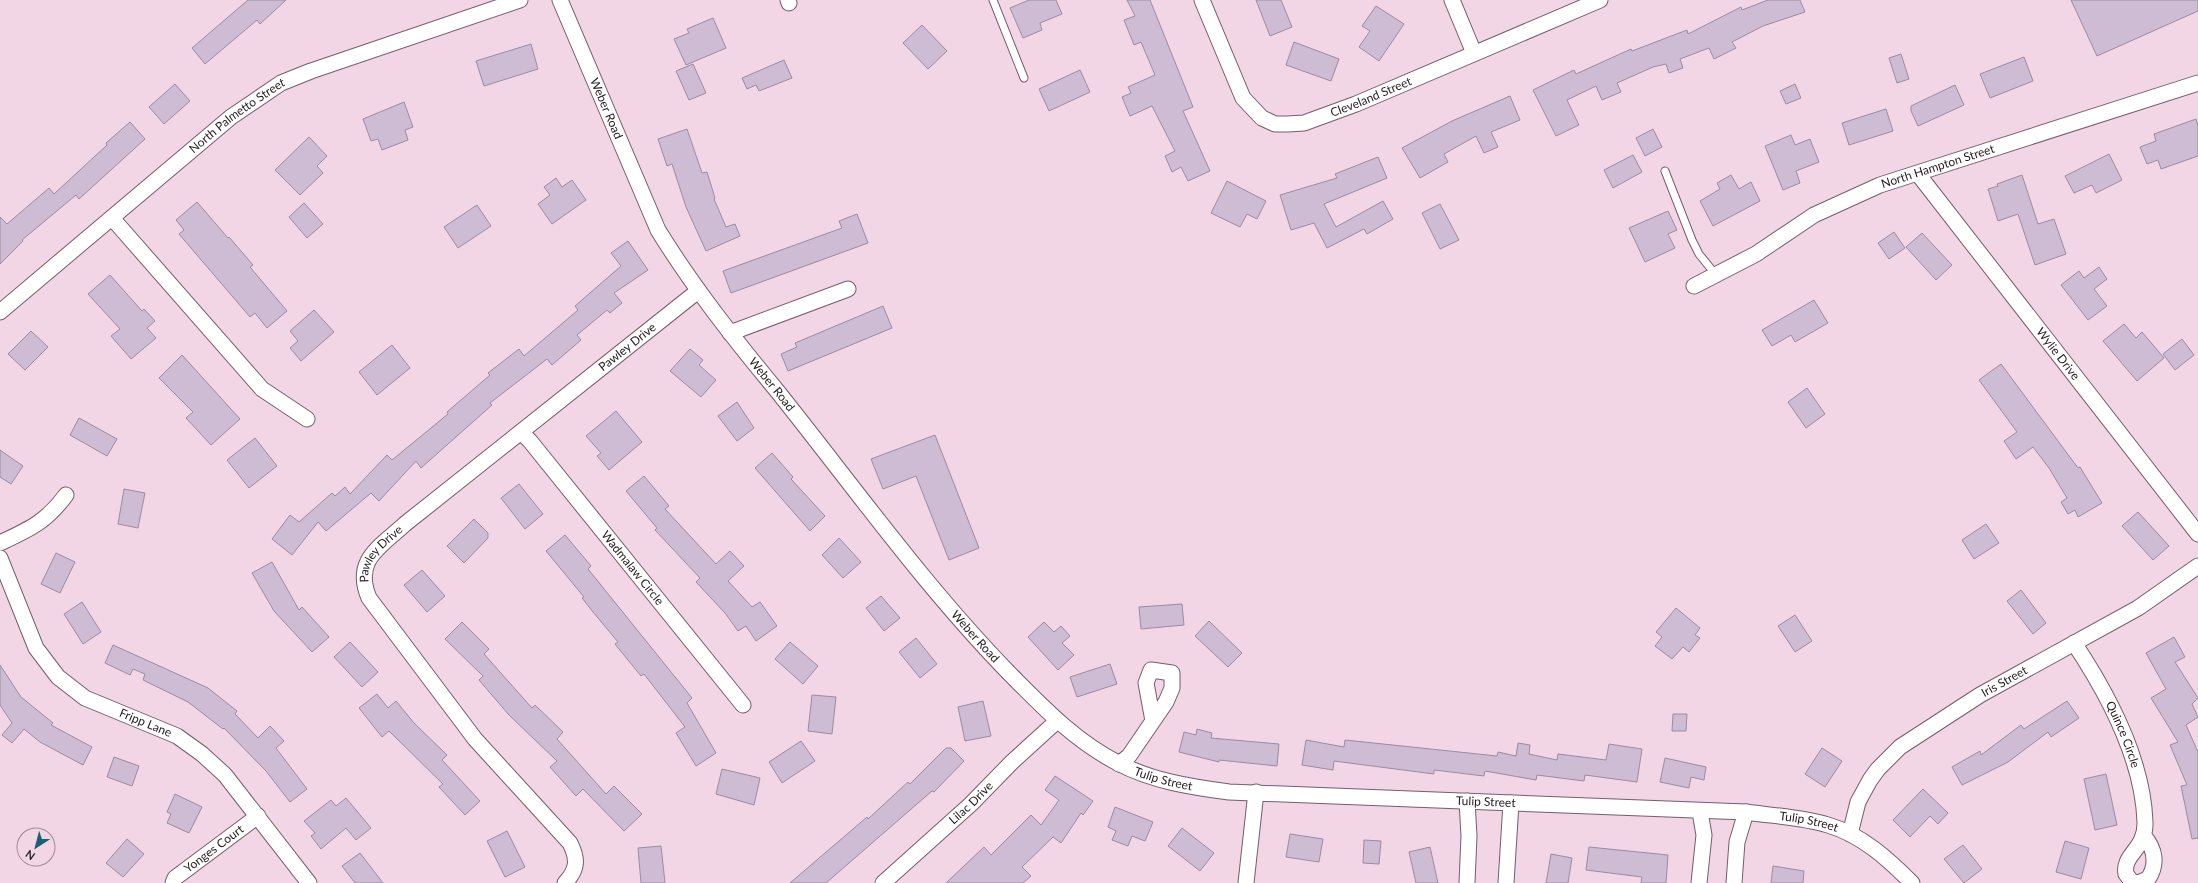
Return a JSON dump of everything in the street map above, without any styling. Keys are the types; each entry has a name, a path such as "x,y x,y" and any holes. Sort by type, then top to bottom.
{"street":[{"name":"North Palmetto Street","path":"0,312 231,117 281,83 311,71 520,0"},
{"name":"Weber Road","path":"560,0 658,230 698,291 936,593 987,650 1057,721"},
{"name":"Cleveland Street","path":"1202,0 1243,98 1262,118 1275,124 1304,123 1356,104 1600,0"},
{"path":"1452,0 1474,53"},
{"name":"North Hampton Street","path":"1694,286 1756,254 1814,215 1880,185 2198,83"},
{"name":"Wylie Drive","path":"1918,174 2198,534"},
{"path":"112,218 262,389 307,419"},
{"path":"730,333 848,288"},
{"name":"Pawley Drive","path":"566,883 575,868 576,855 570,843 528,800 475,739 369,598 364,585 363,574 366,564 382,545 698,291"},
{"name":"Wadmalaw Circle","path":"521,432 530,441 744,705"},
{"path":"0,543 42,522 54,512 66,496"},
{"name":"Fripp Lane","path":"0,558 36,648 58,677 85,698 177,736 202,754 225,775 309,883"},
{"name":"Iris Street","path":"1850,834 1858,802 1870,780 1878,769 1900,747 1946,716 2138,608 2198,566"},
{"name":"Quince Circle","path":"2074,643 2089,666 2121,728 2133,758 2145,821 2144,836"},
{"name":"Tulip Street","path":"1057,721 1075,737 1119,764 1171,783 1229,792 1700,812 1746,812 1812,821 1850,834 1885,857 1912,883"},
{"name":"Lilac Drive","path":"883,883 971,804 1012,762 1057,721"},
{"path":"1119,764 1129,756 1150,728 1152,721"},
{"path":"1246,883 1256,792"},
{"path":"1467,801 1469,836 1467,883"},
{"path":"1506,883 1511,803"},
{"path":"1699,883 1704,835 1700,812"},
{"path":"1734,883 1737,842 1746,812"},
{"name":"Yonges Court","path":"173,883 175,878 258,816"}],"lane":[{"path":"993,0 1024,78"},
{"path":"1664,171 1699,254 1716,275"}],"building":[{"path":"248,0 286,0 260,24 257,20 205,64 192,48"},
{"path":"1029,0 1056,0 1062,14 1040,23 1042,30 1023,38 1010,8"},
{"path":"1127,0 1150,0 1193,107 1183,111 1210,171 1188,181 1181,167 1172,172 1165,156 1175,151 1152,106 1130,116 1122,97 1131,93 1128,87 1155,75 1141,42 1134,45 1124,20 1135,16"},
{"path":"1256,0 1281,0 1292,27 1270,36"},
{"path":"1768,0 1800,0 1805,12 1763,26 1732,42 1736,48 1714,59 1709,48 1680,59 1683,68 1669,73 1666,64 1653,67 1617,83 1621,92 1602,100 1596,86 1567,100 1579,125 1556,136 1533,90 1574,70 1576,74 1631,49 1632,51 1687,30 1688,34 1741,7 1742,10"},
{"path":"2071,0 2198,0 2198,11 2097,56"},
{"path":"1376,6 1404,24 1379,61 1359,47 1370,31 1362,26"},
{"path":"713,18 726,48 686,65 674,39 689,33 687,29"},
{"path":"922,25 947,51 928,69 903,43"},
{"path":"1294,42 1339,59 1331,81 1286,65"},
{"path":"531,44 538,69 484,86 476,61"},
{"path":"1901,54 1909,79 1897,83 1889,58"},
{"path":"2024,57 2033,81 1990,98 1980,74"},
{"path":"784,60 792,78 759,91 756,85 747,89 742,78"},
{"path":"693,64 706,93 689,100 676,71"},
{"path":"1080,70 1090,92 1049,111 1039,89"},
{"path":"175,84 190,101 164,124 149,107"},
{"path":"1795,84 1801,98 1786,104 1780,91"},
{"path":"1955,85 1964,105 1918,126 1911,111 1911,106"},
{"path":"1510,96 1520,120 1491,132 1498,147 1484,153 1476,136 1444,154 1448,162 1420,178 1402,148 1452,121"},
{"path":"404,102 413,127 405,130 408,140 382,150 378,139 371,141 363,119"},
{"path":"1886,109 1893,131 1849,145 1842,123"},
{"path":"2196,119 2198,126 2198,156 2161,169 2158,160 2147,164 2140,147 2156,141 2154,134"},
{"path":"130,122 145,139 79,199 76,195 22,240 23,241 0,264 0,217 7,224 49,188 54,194 107,145 106,143"},
{"path":"687,129 702,173 707,172 715,198 714,199 726,227 735,224 740,236 706,251 686,207 672,164 667,166 658,139"},
{"path":"1653,129 1662,147 1645,156 1636,138"},
{"path":"1791,135 1795,145 1810,139 1819,162 1796,171 1800,183 1783,190 1765,146"},
{"path":"309,137 327,156 317,166 323,173 300,195 275,170"},
{"path":"2109,154 2122,180 2096,193 2092,185 2074,193 2065,176"},
{"path":"1633,155 1642,172 1613,188 1604,170"},
{"path":"1378,157 1387,178 1324,204 1336,227 1383,201 1393,219 1367,234 1364,229 1327,248 1314,223 1291,230 1280,195 1337,178 1335,174"},
{"path":"1731,175 1739,189 1751,182 1760,201 1713,226 1700,201 1720,189 1717,183"},
{"path":"2022,175 2038,224 2054,219 2066,254 2035,265 2018,214 1998,221 1988,189"},
{"path":"556,178 562,187 572,180 586,200 552,224 538,204 550,195 544,187"},
{"path":"1227,181 1266,201 1257,219 1247,214 1240,227 1211,213"},
{"path":"197,202 253,265 250,267 287,311 267,328 255,313 250,317 179,234 184,230 176,220"},
{"path":"304,203 323,224 307,238 289,217"},
{"path":"1440,204 1459,240 1440,249 1422,213"},
{"path":"477,205 491,226 458,248 444,227"},
{"path":"1668,211 1677,230 1668,234 1675,248 1645,262 1629,228"},
{"path":"857,214 868,243 731,293 723,271 842,228 839,221"},
{"path":"1894,232 1905,248 1889,259 1878,243"},
{"path":"1922,233 1952,265 1936,280 1906,247"},
{"path":"628,241 648,270 614,293 622,303 610,313 607,310 577,335 581,340 552,365 547,359 490,403 492,405 421,468 416,461 379,501 371,493 326,531 318,522 292,555 272,539 290,515 299,522 332,493 335,496 345,487 350,494 387,455 392,460 448,414 447,412 490,375 488,373 519,349 524,356 578,310 575,306 621,266 611,253"},
{"path":"2099,267 2107,279 2094,289 2107,306 2088,320 2061,285 2079,271 2084,278"},
{"path":"110,275 142,311 144,309 155,321 147,328 156,338 131,359 111,336 120,329 88,294"},
{"path":"1814,300 1828,323 1795,342 1791,335 1772,346 1762,330"},
{"path":"883,306 892,328 788,371 781,354 797,347 795,343"},
{"path":"314,310 334,332 301,361 290,348 298,341 290,331"},
{"path":"2124,324 2136,338 2142,332 2164,358 2137,381 2103,341"},
{"path":"31,331 48,347 25,370 8,354"},
{"path":"2182,339 2194,355 2175,370 2163,354"},
{"path":"392,345 410,368 377,395 359,372"},
{"path":"690,349 703,360 699,365 716,380 701,397 670,371"},
{"path":"182,355 240,419 211,445 186,418 193,412 159,378"},
{"path":"2001,364 2078,468 2080,467 2102,503 2078,517 2075,510 2068,514 2061,502 2067,498 2049,468 2033,447 2016,459 2004,441 2017,432 1979,380"},
{"path":"1807,388 1825,414 1806,428 1788,402"},
{"path":"737,402 754,428 737,441 718,416"},
{"path":"616,411 642,442 609,470 597,456 601,453 586,436"},
{"path":"79,418 117,439 107,456 70,435"},
{"path":"935,435 979,548 949,560 916,476 883,489 871,459"},
{"path":"255,438 277,466 249,488 227,460"},
{"path":"0,450 23,466 11,484 0,477"},
{"path":"772,453 793,477 791,479 825,516 810,531 755,468"},
{"path":"644,476 669,506 665,509 716,564 730,551 744,566 728,581 752,607 760,602 777,626 756,641 746,626 738,631 725,613 696,582 700,578 655,530 657,528 626,491"},
{"path":"519,484 543,514 525,529 501,498"},
{"path":"124,489 145,493 138,528 118,524"},
{"path":"2138,512 2169,546 2153,560 2122,526"},
{"path":"474,519 488,533 488,538 464,563 447,546"},
{"path":"1986,524 1999,543 1974,559 1962,540"},
{"path":"565,535 591,566 588,569 692,698 687,703 716,753 696,766 676,733 685,727 644,674 641,676 615,644 618,642 582,598 584,597 546,551"},
{"path":"839,538 861,562 843,578 822,555"},
{"path":"56,553 75,562 60,593 41,584"},
{"path":"272,562 299,610 302,607 329,637 312,652 274,611 252,573"},
{"path":"422,570 445,596 427,612 404,585"},
{"path":"2021,590 2046,623 2033,634 2007,601"},
{"path":"881,596 900,618 884,631 866,608"},
{"path":"82,602 101,632 83,644 64,614"},
{"path":"1182,604 1184,625 1141,629 1139,607"},
{"path":"1676,608 1700,628 1695,635 1700,638 1689,652 1683,647 1672,659 1655,646 1662,637 1656,632"},
{"path":"1795,615 1812,641 1795,652 1778,626"},
{"path":"1209,621 1242,653 1228,667 1195,636"},
{"path":"462,622 489,649 484,654 532,708 535,705 563,732 557,739 606,794 614,786 642,814 624,831 583,789 576,796 550,767 557,761 509,715 479,680 483,676 445,639"},
{"path":"1044,622 1054,632 1061,626 1070,636 1062,643 1074,655 1058,670 1028,637"},
{"path":"2174,637 2185,657 2175,662 2198,698 2192,704 2198,717 2186,725 2198,752 2198,838 2192,839 2181,786 2187,785 2170,745 2178,742 2151,698 2166,689 2146,653"},
{"path":"916,638 937,664 920,678 899,652"},
{"path":"350,642 378,672 362,687 334,657"},
{"path":"790,642 818,666 803,684 775,659"},
{"path":"113,645 208,688 237,711 235,714 258,738 270,726 284,741 276,748 307,789 290,802 266,771 224,728 223,729 188,702 143,680 145,674 133,669 130,675 105,663"},
{"path":"1110,664 1117,684 1077,697 1070,677"},
{"path":"0,665 21,697 53,723 51,725 92,747 83,765 40,742 24,729 12,743 2,735 12,723 0,705"},
{"path":"377,694 388,708 396,701 414,723 447,755 442,760 480,801 465,815 439,787 443,784 389,731 382,737 359,708"},
{"path":"812,695 836,697 832,734 808,731"},
{"path":"983,701 991,736 965,741 958,707"},
{"path":"2067,701 2079,718 2051,737 2048,732 2008,762 1962,785 1952,767 1980,751 1981,755 2021,725 2024,729"},
{"path":"1673,714 1687,714 1686,731 1672,731"},
{"path":"1197,729 1212,733 1211,738 1279,744 1277,766 1219,760 1219,762 1179,752 1184,732 1196,735"},
{"path":"1306,740 1344,747 1345,740 1497,756 1498,752 1516,756 1518,743 1530,745 1529,754 1557,760 1558,754 1606,760 1609,744 1642,749 1637,782 1585,775 1584,781 1537,775 1536,780 1485,771 1484,776 1434,770 1434,774 1334,761 1333,770 1302,765"},
{"path":"801,741 815,761 782,783 769,762"},
{"path":"946,748 951,748 964,761 934,792 932,791 826,883 790,883 867,817 868,819 908,782 910,784"},
{"path":"1822,748 1842,761 1825,787 1805,774"},
{"path":"114,757 139,766 132,786 107,777"},
{"path":"1665,758 1706,767 1704,780 1691,777 1689,788 1660,782"},
{"path":"722,769 760,778 754,805 716,794"},
{"path":"2106,774 2117,825 2095,830 2084,779"},
{"path":"1055,776 1093,801 1083,815 1081,813 1061,843 1053,837 1022,867 1031,876 1023,883 946,883 984,847 991,855 1031,815 1041,825 1059,800 1045,790"},
{"path":"1923,789 1948,813 1938,824 1930,816 1910,837 1893,820"},
{"path":"175,794 202,807 189,833 167,823 171,814 167,812"},
{"path":"346,798 371,828 356,840 346,828 321,849 311,836 315,833 304,821 331,800 336,806"},
{"path":"1115,807 1153,822 1145,841 1132,836 1128,846 1112,840 1116,831 1108,827"},
{"path":"1182,828 1214,853 1200,871 1168,846"},
{"path":"507,831 525,867 505,877 487,841"},
{"path":"1290,834 1323,839 1319,862 1286,857"},
{"path":"127,839 144,854 123,877 106,863"},
{"path":"1364,840 1381,841 1379,864 1363,863"},
{"path":"2065,841 2089,848 2081,879 2056,872"},
{"path":"1963,845 1982,869 1964,883 1944,859"},
{"path":"661,846 665,883 641,883 638,848"},
{"path":"1430,847 1438,883 1416,883 1409,852"},
{"path":"1589,847 1668,855 1666,883 1641,883 1642,877 1586,870"},
{"path":"360,853 383,883 355,883 342,866"},
{"path":"1551,854 1572,858 1568,883 1546,883"},
{"path":"1773,866 1804,871 1803,883 1771,883"}]}
